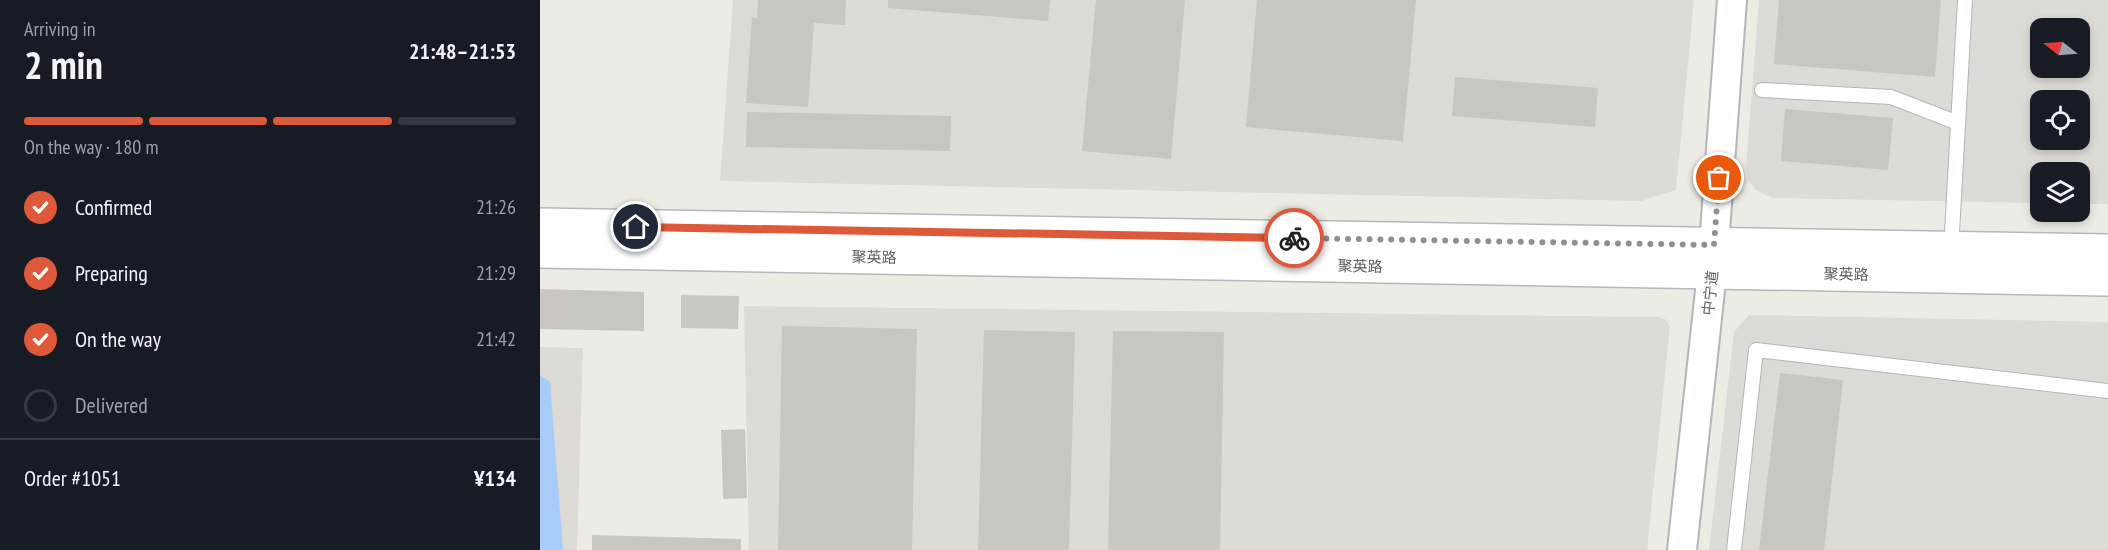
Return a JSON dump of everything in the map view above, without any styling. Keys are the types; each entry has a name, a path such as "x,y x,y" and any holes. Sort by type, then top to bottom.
{"main road":[{"name":"聚英路","path":"540,225 1713,258"},
{"name":"聚英路","path":"540,251 1713,258 1951,262 2108,251"},
{"name":"聚英路","path":"1951,262 2108,279"}],"street":[{"name":"中宁道","path":"1682,550 1713,258 1732,0"}],"lane":[{"path":"1951,262 1965,0"},
{"path":"1762,90 1891,97 1958,123"},
{"path":"1734,550 1756,350 2108,391"}],"shaded area":[{"path":"733,0 1694,0 1676,190 1641,201 720,181"},
{"path":"1759,0 2108,0 2108,204 2090,204 2090,162 2030,162 2030,203 1772,198 1756,190 1749,181 1746,167"},
{"path":"744,306 1658,317 1665,319 1670,326 1647,550 749,550"},
{"path":"1749,315 2108,322 2108,550 1709,550 1734,332"},
{"path":"540,347 583,348 577,550 540,550"}],"water":[{"path":"540,375 550,382 563,550 540,550"}],"building":[{"path":"758,0 846,0 845,25 814,23 808,107 746,103 752,18 757,18"},
{"path":"888,0 1050,0 1048,21 888,8"},
{"path":"1096,0 1185,0 1171,159 1082,151"},
{"path":"1257,0 1416,0 1403,141 1246,127"},
{"path":"1779,0 1941,0 1935,77 1774,64"},
{"path":"1455,77 1598,88 1595,127 1452,116"},
{"path":"1785,109 1893,118 1888,170 1781,161"},
{"path":"747,112 951,116 950,151 746,147"},
{"path":"540,289 644,292 644,331 540,329"},
{"path":"681,295 739,296 738,329 681,328"},
{"path":"782,326 917,329 912,550 778,550"},
{"path":"984,330 1075,332 1069,550 978,550"},
{"path":"1113,331 1224,332 1220,550 1108,550"},
{"path":"1780,373 1843,380 1824,550 1759,550"},
{"path":"745,429 747,498 723,499 721,430"},
{"path":"592,535 741,539 741,550 592,550"}],"way so far":[{"path":"1294,238 1714,245 1719,178"}],"route":[{"path":"636,227 1294,238"}]}
